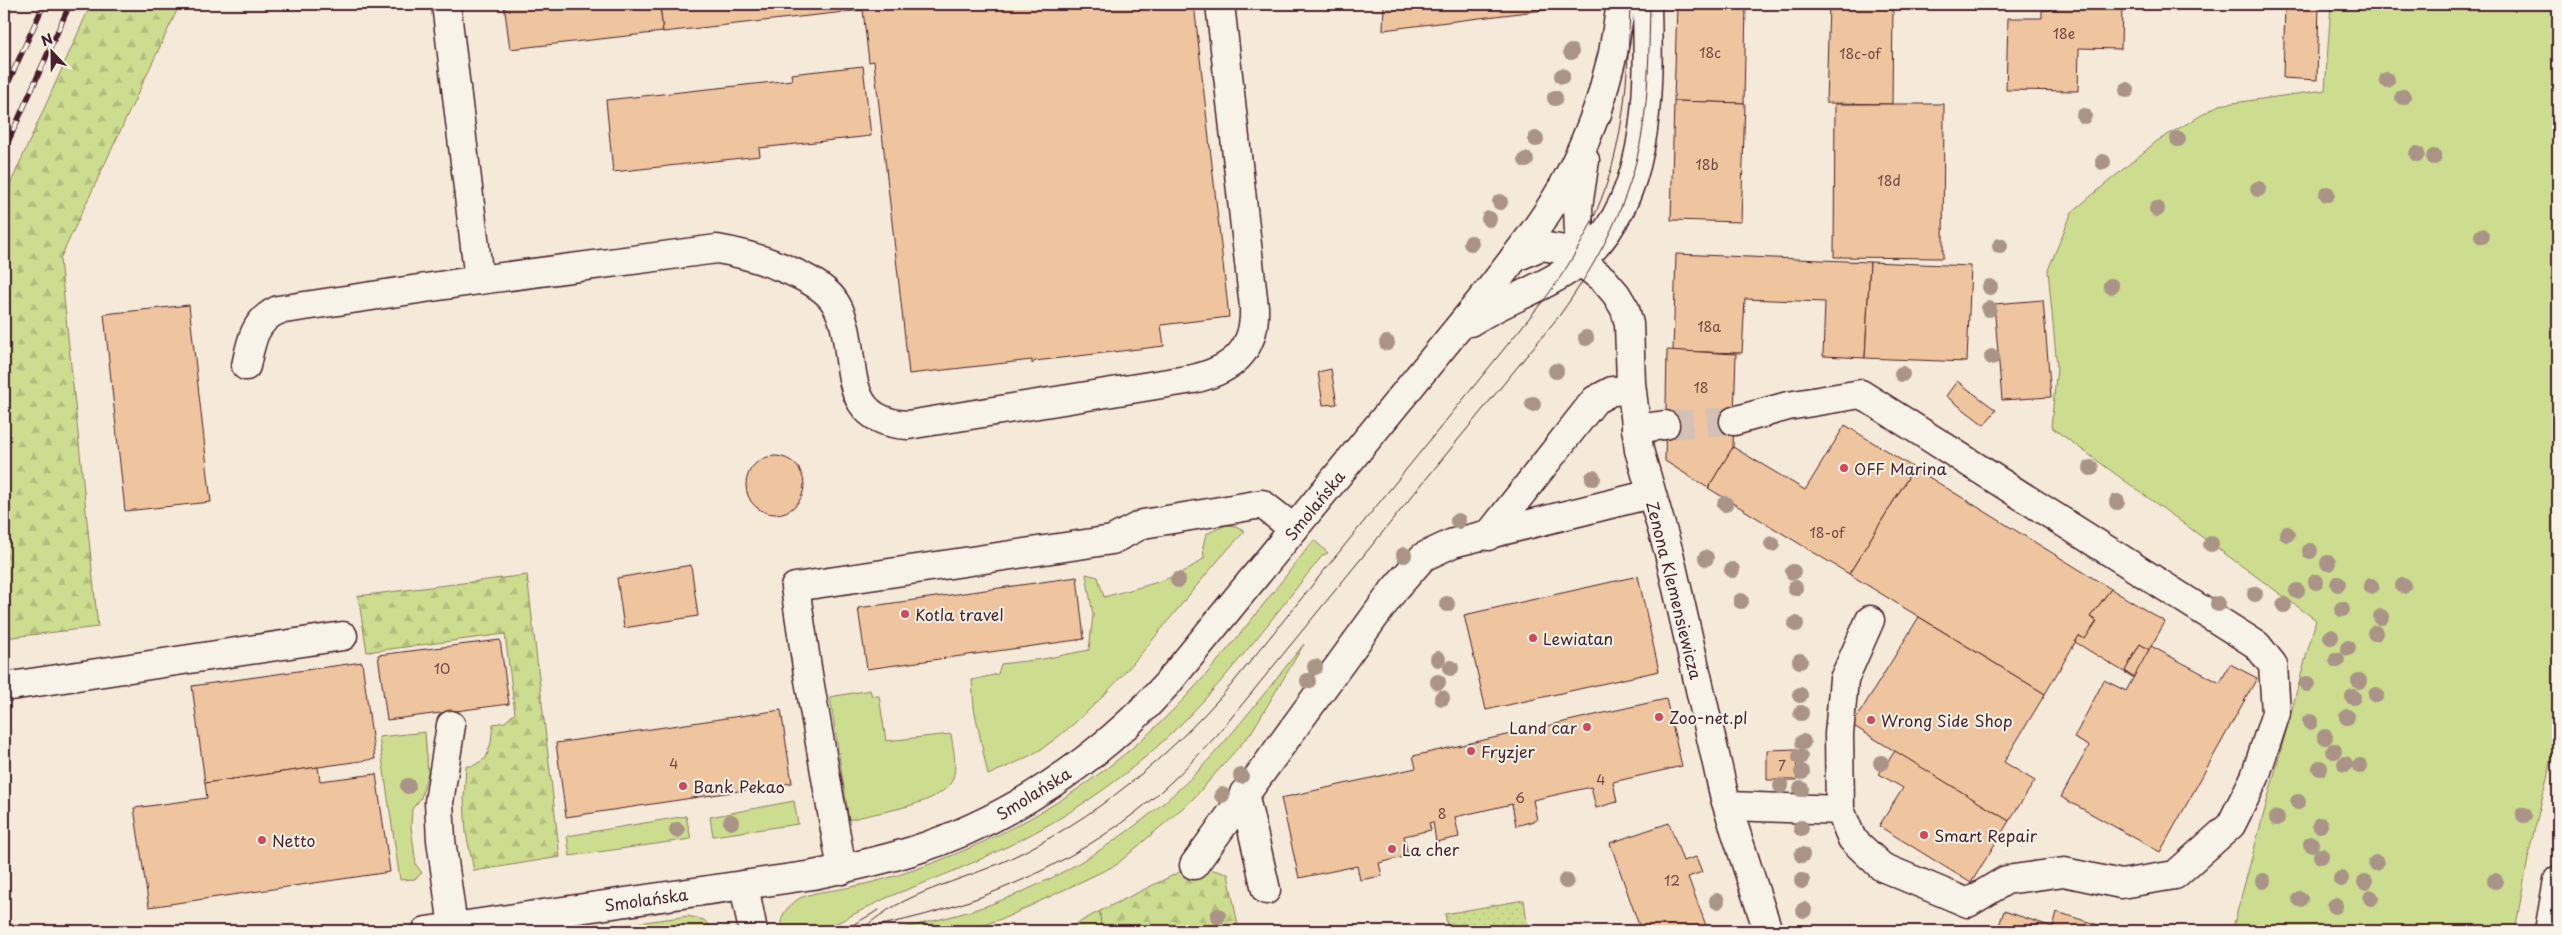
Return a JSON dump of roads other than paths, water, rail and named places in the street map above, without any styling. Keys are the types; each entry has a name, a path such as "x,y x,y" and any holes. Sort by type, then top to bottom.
{"street":[{"path":"446,4 479,280"},
{"path":"246,366 253,335 260,322 278,310 479,280 717,249 788,270 819,285 836,303 844,323 855,390 869,411 880,419 895,424 908,425 1210,375 1225,369 1243,352 1252,330 1254,318 1220,4"},
{"path":"1580,260 1578,207 1581,176 1615,42 1621,4"},
{"path":"1454,332 1493,308 1552,280 1580,260 1610,224 1623,201 1634,171 1642,134 1647,96 1647,4"},
{"name":"Smolańska","path":"426,931 745,895 842,870 920,848 993,818 1032,796 1086,759 1155,697 1513,259 1539,225 1562,188 1584,146 1602,96"},
{"name":"Zenona Klemensiewicza","path":"1513,259 1535,248 1549,246 1566,250 1612,288 1625,309 1629,324 1631,390 1636,429 1651,494 1670,553 1728,806 1768,931"},
{"path":"1488,536 1595,400 1612,391 1631,390"},
{"path":"1734,421 1788,406 1861,394 2257,645 2273,665 2276,713 2255,777 2231,825 2175,875 2122,884 2064,872 2006,880 1968,903 1882,867 1852,839 1840,810 1839,734 1844,679 1870,620"},
{"path":"1636,429 1665,425"},
{"path":"1194,865 1244,794 1414,566 1424,557 1443,546 1651,494"},
{"path":"842,870 795,587 1112,540 1143,524 1262,504 1294,529"},
{"path":"4,687 344,636"},
{"path":"451,725 439,802 441,840 454,927"},
{"path":"1244,794 1266,890"},
{"path":"1728,806 1840,810"},
{"path":"2549,931 2558,880"},
{"path":"743,931 745,895"},
{"path":"745,895 753,931"}],"tunnel":[{"path":"1665,425 1734,421"}],"tram line":[{"path":"864,928 896,905 914,896 989,868 1039,844 1100,806 1129,784 1183,737 1232,684 1547,296 1571,260 1590,225 1604,191 1614,157 1626,85 1630,4"},
{"path":"848,931 925,915 962,903 999,890 1070,856 1104,835 1158,794 1218,734 1559,316 1587,274 1600,252 1621,206 1637,158 1646,101 1650,4"},
{"path":"842,931 879,910"}],"railway":[{"path":"4,16 9,4"},
{"path":"4,92 44,4"},
{"path":"4,151 70,4"}],"place":[{"name":"OFF Marina","path":"1844,468"},
{"name":"Kotla travel","path":"905,614"},
{"name":"Lewiatan","path":"1533,638"},
{"name":"Zoo-net.pl","path":"1659,717"},
{"name":"Wrong Side Shop","path":"1871,720"},
{"name":"Land car","path":"1587,727"},
{"name":"Fryzjer","path":"1471,751"},
{"name":"Bank Pekao","path":"683,786"},
{"name":"Smart Repair","path":"1924,835"},
{"name":"Netto","path":"262,840"},
{"name":"La cher","path":"1392,849"}]}
